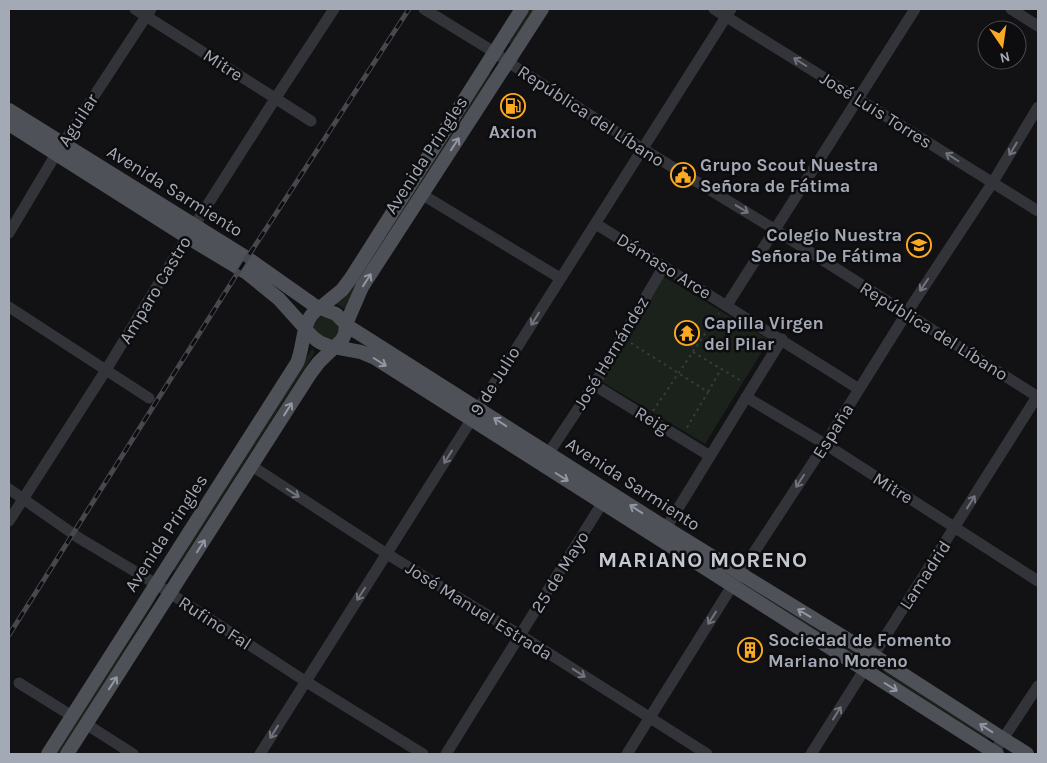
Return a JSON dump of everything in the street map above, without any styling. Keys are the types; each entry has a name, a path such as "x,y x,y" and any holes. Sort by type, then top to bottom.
{"main road":[{"name":"Avenida Pringles","path":"319,308 342,290 351,278 522,9"},
{"name":"Avenida Pringles","path":"346,325 362,287 542,9"},
{"name":"Avenida Sarmiento","path":"9,110 59,149"},
{"name":"Avenida Sarmiento","path":"9,124 59,149 191,231 278,299 305,328"},
{"name":"Avenida Sarmiento","path":"191,231 247,258 319,308"},
{"path":"319,308 336,314 346,325 345,334 334,347 318,342 305,328 312,313 319,308"},
{"name":"Avenida Sarmiento","path":"346,325 479,408 544,458"},
{"name":"Avenida Pringles","path":"48,754 297,363 303,346 305,328"},
{"name":"Avenida Pringles","path":"67,754 310,374 334,347"},
{"name":"Avenida Sarmiento","path":"334,347 360,352 375,358 471,420 544,458 736,580 873,655 1027,754"},
{"name":"Avenida Sarmiento","path":"606,497 666,528 864,670 995,754"}],"street":[{"name":"Mitre","path":"135,9 148,12 275,99 311,120"},
{"name":"Amparo Castro","path":"9,521 106,370 191,231 334,9"},
{"name":"República del Líbano","path":"424,9 494,52 642,150 774,229 1038,396"},
{"name":"José Luis Torres","path":"714,9 728,13 859,99 1038,211"},
{"path":"724,308 915,9"},
{"path":"1011,9 1038,26"},
{"name":"Aguilar","path":"9,233 59,149 148,12"},
{"name":"9 de Julio","path":"260,754 728,13"},
{"name":"España","path":"627,754 1038,107"},
{"path":"423,195 560,278"},
{"name":"Dámaso Arce","path":"596,224 664,266 724,308 782,339 859,389"},
{"name":"José Hernández","path":"544,458 594,385 664,266"},
{"path":"9,307 148,398"},
{"path":"666,528 782,339"},
{"name":"Reig","path":"594,385 710,456"},
{"name":"Lamadrid","path":"811,754 1038,396"},
{"name":"Mitre","path":"746,397 825,444 1038,581"},
{"name":"José Manuel Estrada","path":"252,466 387,554 520,635 707,754"},
{"name":"Rufino Fal","path":"9,490 79,538 156,584 305,681 423,754"},
{"name":"25 de Mayo","path":"446,754 606,497"},
{"path":"19,683 72,716"},
{"path":"995,754 1038,686"},
{"path":"86,724 133,754"}],"path":[{"path":"652,412 724,308"},
{"path":"624,339 708,392"},
{"path":"693,352 743,382"},
{"path":"684,432 721,369"}],"shaded area":[{"path":"530,9 535,9 512,45 509,43"},
{"path":"489,72 491,74 353,289 348,311 335,303"},
{"path":"663,276 769,340 705,444 599,380"},
{"path":"325,316 336,322 341,329 335,339 324,338 314,328 313,325 318,317"},
{"path":"312,349 315,352 175,571 172,569"},
{"path":"751,588 855,653 853,655"},
{"path":"151,599 155,601 60,754 55,754"},
{"path":"885,671 989,737 987,739 884,673"}],"railway":[{"path":"9,635 247,258 409,9"}],"place":[{"name":"Axion","path":"513,106"},
{"name":"Grupo Scout Nuestra Señora de Fátima","path":"683,175"},
{"name":"Colegio Nuestra Señora De Fátima","path":"919,245"},
{"name":"Capilla Virgen del Pilar","path":"687,333"},
{"name":"Sociedad de Fomento Mariano Moreno","path":"750,650"}],"district":[{"name":"MARIANO MORENO","path":"703,560"}]}
